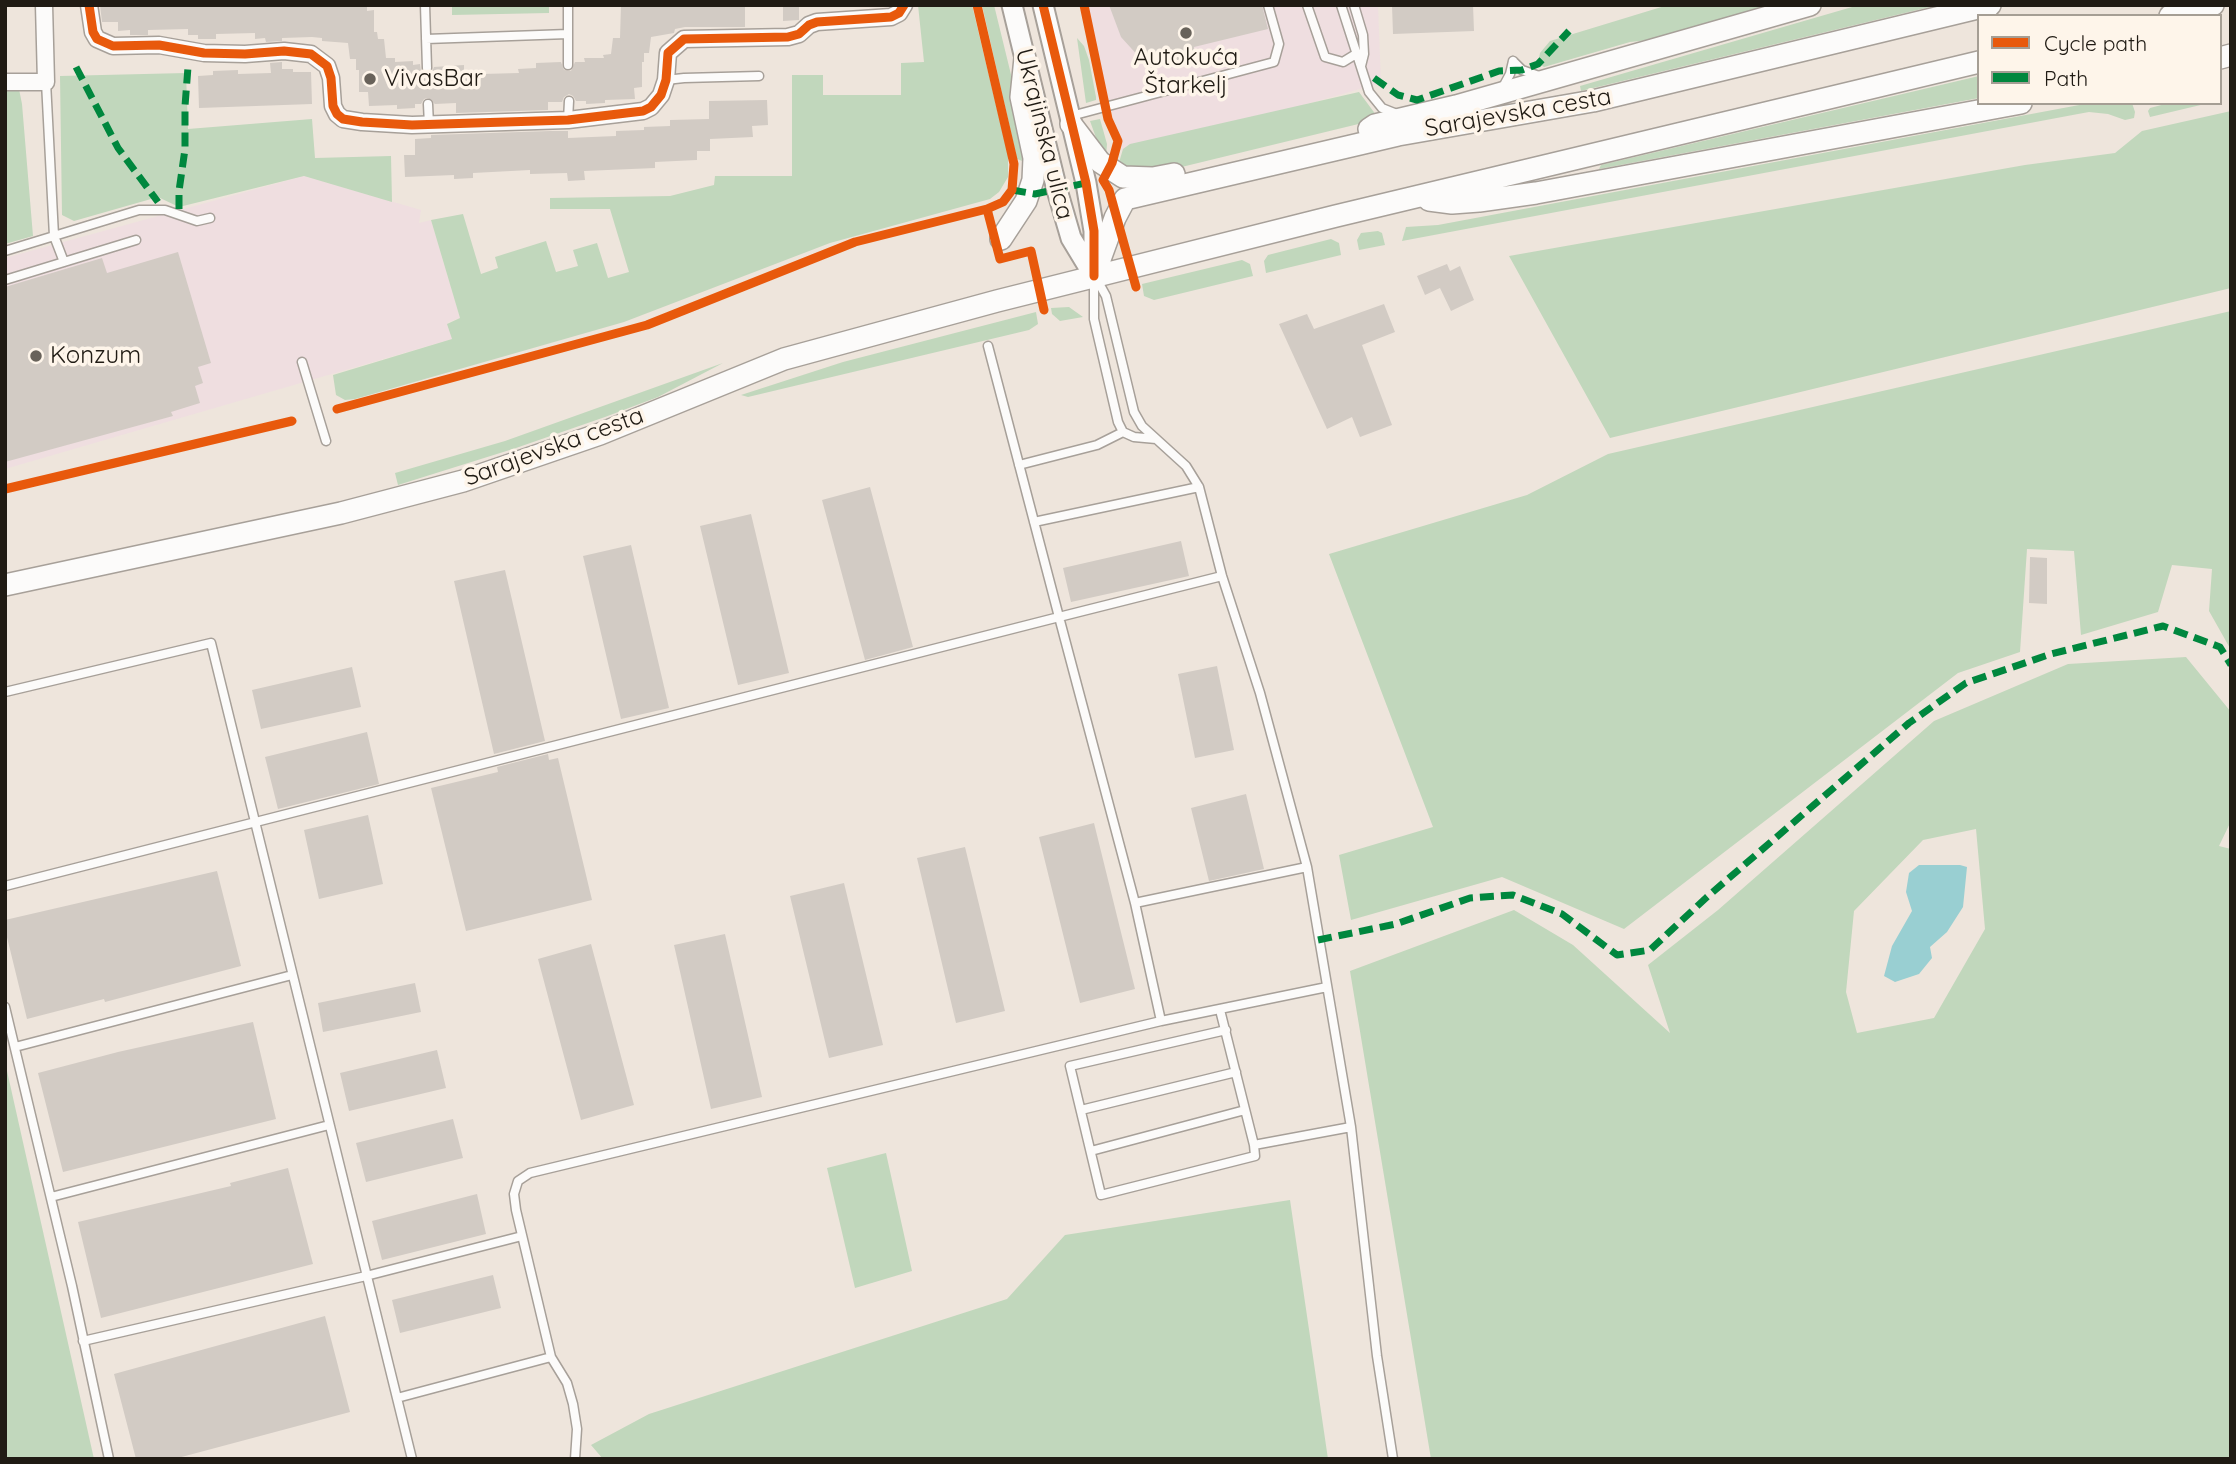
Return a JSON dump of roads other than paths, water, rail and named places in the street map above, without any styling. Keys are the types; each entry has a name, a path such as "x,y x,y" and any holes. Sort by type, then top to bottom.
{"main road":[{"path":"1352,145 1359,136 1375,125 1499,93 1810,5"},
{"name":"Sarajevska cesta","path":"1094,276 1115,218 1125,199 1352,145 1444,126 1593,101 1990,5"},
{"path":"2178,14 2213,5"},
{"path":"1001,239 1026,201 1033,180 1034,158 1021,96 1025,58"},
{"name":"Sarajevska cesta","path":"5,586 341,513 463,481 600,434 784,359 1094,276 1977,62"},
{"path":"1417,197 1452,203 1536,193 2010,105"},
{"path":"1070,120 1100,162 1122,177 1153,178 1207,169 1234,173"}],"street":[{"path":"5,82 46,82 44,5"},
{"path":"89,5 93,32 97,39 104,43 127,46 159,45 204,53 284,51 311,54 327,66 331,78 333,106 343,119 429,125 568,120 643,111 651,107 661,95 666,80 668,53 684,39 788,37 799,34 817,22 891,17 899,13 904,5"},
{"name":"Ukrajinska ulica","path":"1012,5 1071,238 1094,276"},
{"name":"Ukrajinska ulica","path":"1043,5 1086,183 1094,232 1094,276"}],"lane":[{"path":"425,5 427,68"},
{"path":"568,5 568,65"},
{"path":"1070,120 1274,62 1279,44 1268,5"},
{"path":"1307,5 1325,57 1343,62 1356,54"},
{"path":"1341,5 1360,69 1375,101 1391,113 1410,117"},
{"path":"1354,5 1363,35 1360,69"},
{"path":"426,39 568,34"},
{"path":"666,80 759,76"},
{"path":"46,82 54,236 64,262"},
{"path":"568,120 569,101"},
{"path":"428,104 429,125"},
{"path":"5,251 146,209 165,210 197,221 210,218"},
{"path":"5,280 136,240"},
{"path":"1094,276 1094,319 1122,432 1134,437 1156,439"},
{"path":"1094,276 1106,296 1134,412 1142,426 1186,466 1199,487 1222,576 1260,692 1307,867 1351,1128 1377,1356 1393,1459"},
{"path":"989,346 1135,903 1161,1021"},
{"path":"302,362 326,441"},
{"path":"1019,465 1097,446 1122,432"},
{"path":"1034,522 1199,487"},
{"path":"5,886 1222,576"},
{"path":"5,692 211,643 412,1459"},
{"path":"1135,903 1307,867"},
{"path":"15,1047 292,975"},
{"path":"575,1459 577,1429 573,1404 567,1383 551,1357 514,1194 518,1181 530,1173 1161,1021 1327,987"},
{"path":"5,1007 51,1197 109,1459"},
{"path":"1220,1010 1226,1030 1254,1144 1255,1156 1101,1195 1070,1066 1226,1030"},
{"path":"1081,1110 1236,1072"},
{"path":"1091,1151 1245,1110"},
{"path":"51,1197 329,1125"},
{"path":"1254,1144 1351,1128"},
{"path":"83,1341 366,1276 522,1236"},
{"path":"397,1398 551,1357"}],"water":[{"path":"1919,865 1967,867 1963,907 1947,932 1930,947 1932,958 1919,974 1895,982 1884,976 1892,946 1912,911 1906,892 1909,873"}],"place":[{"name":"Autokuća Štarkelj","path":"1186,33"},
{"name":"VivasBar","path":"370,79"},
{"name":"Konzum","path":"36,356"}]}
